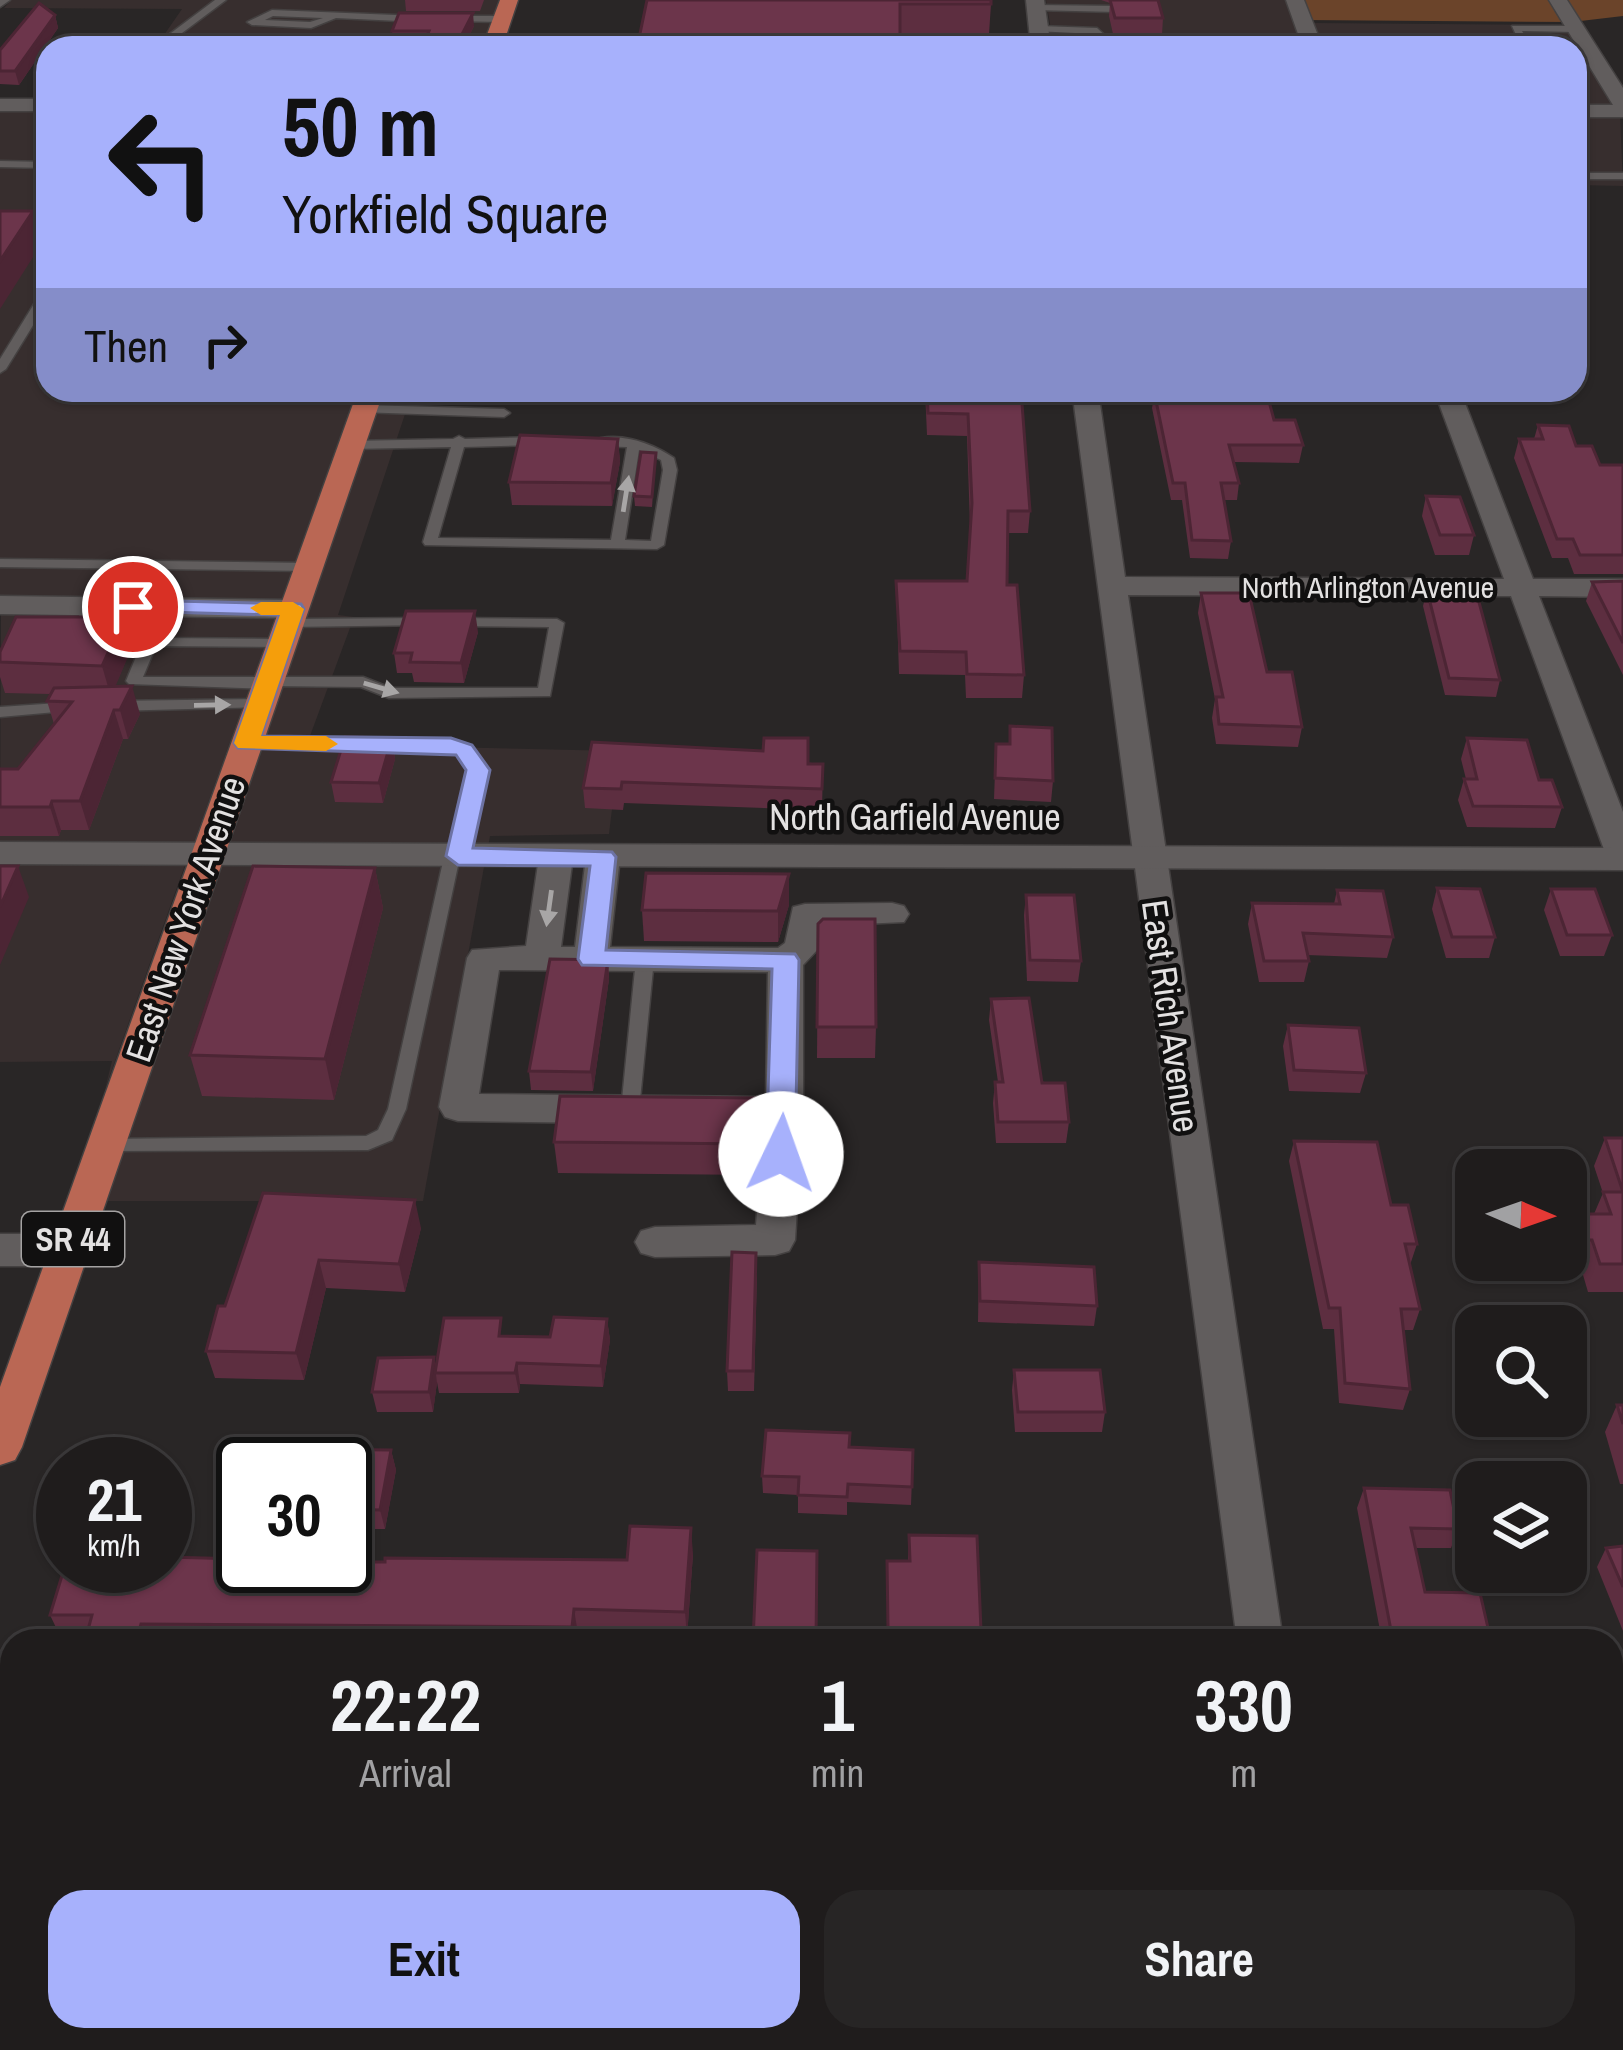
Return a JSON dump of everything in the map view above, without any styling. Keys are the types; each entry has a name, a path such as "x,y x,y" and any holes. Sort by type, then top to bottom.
{"main road":[{"path":"497,36 509,6"},
{"name":"East New York Avenue","path":"0,1448 367,402"}],"street":[{"path":"1295,0 1308,36"},
{"path":"1558,0 1578,36"},
{"path":"1587,63 1623,108"},
{"path":"0,105 36,105"},
{"path":"1587,110 1623,108"},
{"name":"East Rich Avenue","path":"1087,402 1258,1629"},
{"path":"1452,402 1623,857"},
{"name":"North Arlington Avenue","path":"1113,586 1623,588"},
{"path":"0,605 90,606 288,625"},
{"name":"North Garfield Avenue","path":"0,853 1623,857"},
{"path":"542,958 556,857"},
{"path":"592,959 603,857"},
{"path":"784,1111 458,1107 484,958 786,960 802,948 805,915 892,914"},
{"path":"655,1242 775,1240 784,1111 786,960"},
{"path":"0,1250 69,1250"}],"lane":[{"path":"172,36 221,0"},
{"path":"332,18 311,25 252,22 272,13 332,18 509,6"},
{"path":"1038,27 1116,8"},
{"path":"1038,27 1071,36"},
{"path":"1038,27 1097,31 1104,36"},
{"path":"1520,36 1515,28 1575,28"},
{"path":"0,164 36,165"},
{"path":"1587,176 1623,176"},
{"path":"0,369 36,310"},
{"path":"397,402 504,413"},
{"path":"459,440 430,542 657,545 670,470 667,458 634,443 568,442"},
{"path":"351,445 547,442"},
{"path":"617,544 634,443"},
{"path":"0,563 308,566"},
{"path":"90,606 82,626 156,626 134,682 265,689"},
{"path":"0,712 164,706 265,689 363,682 389,693 545,694 560,627 557,623 288,625 150,642"},
{"path":"106,1146 368,1143 385,1135 397,1109 478,770 464,750 451,745 246,743"},
{"path":"630,1110 645,959"}],"shaded area":[{"path":"11,0 499,0 486,36 163,36 182,9 4,8"},
{"path":"1046,0 1285,0 1298,36 1052,36"},
{"path":"1295,0 1623,0 1623,16 1572,22 1303,20"},
{"path":"1314,23 1563,25 1570,36 1319,36"},
{"path":"1587,64 1614,107 1587,107"},
{"path":"0,109 36,109 36,402 353,402 281,601 0,597"},
{"path":"1587,115 1620,115 1623,186 1587,185"},
{"path":"381,402 561,402 408,405 338,615 354,617 307,744 619,751 609,834 490,836 488,847 228,845"},
{"path":"1,613 275,617 193,845 0,842"},
{"path":"0,863 185,865 105,1089 112,1061 0,1062"},
{"path":"221,866 484,867 423,1201 107,1201"}],"building":[{"path":"647,0 991,0 991,4 900,4 900,36 640,36"},
{"path":"1110,0 1158,0 1163,18 1115,18"},
{"path":"39,3 55,15 15,71 0,71 0,50"},
{"path":"399,13 473,13 461,36 392,31"},
{"path":"0,211 33,211 0,261"},
{"path":"928,402 1022,402 1030,511 1008,511 1007,585 1017,585 1024,675 967,674 966,652 900,651 896,581 967,581 972,503 968,414 928,413"},
{"path":"1156,402 1269,402 1274,420 1295,420 1303,445 1229,445 1239,483 1221,483 1231,541 1192,540 1185,483 1173,483"},
{"path":"1538,425 1569,426 1576,446 1592,446 1600,465 1623,465 1623,555 1580,555 1573,539 1557,539 1519,439 1543,439"},
{"path":"520,435 618,439 611,483 509,482"},
{"path":"641,452 656,453 652,497 634,496"},
{"path":"1426,496 1460,497 1474,535 1440,535"},
{"path":"1623,581 1623,643 1592,582"},
{"path":"1427,590 1476,591 1500,680 1449,678"},
{"path":"1201,593 1249,593 1267,672 1292,672 1302,727 1219,724 1216,697 1223,697"},
{"path":"406,611 475,611 461,663 410,662 412,653 394,653"},
{"path":"16,617 124,617 102,666 0,662"},
{"path":"132,686 120,710 114,710 80,801 52,801 50,807 0,807 0,769 18,769 72,702 47,701 54,688"},
{"path":"1010,726 1052,728 1053,781 995,778 996,744 1010,744"},
{"path":"345,737 392,738 379,783 331,782"},
{"path":"764,738 808,738 808,764 823,764 822,789 622,782 621,789 583,788 592,742 763,751"},
{"path":"1467,738 1527,740 1539,780 1552,780 1562,807 1473,806 1464,779 1477,779"},
{"path":"0,866 18,866 0,907"},
{"path":"253,866 375,868 325,1059 190,1055"},
{"path":"646,873 789,874 778,911 642,910"},
{"path":"1437,888 1480,889 1495,937 1452,937"},
{"path":"1551,889 1595,889 1612,935 1567,935"},
{"path":"1337,890 1383,891 1393,937 1303,933 1309,961 1264,961 1252,903 1340,904"},
{"path":"1026,895 1074,895 1081,961 1030,960"},
{"path":"823,919 875,919 876,1027 817,1027 818,924"},
{"path":"550,959 608,960 591,1072 529,1071"},
{"path":"1029,998 1042,1083 1065,1083 1069,1122 998,1122 995,1082 1003,1082 991,999"},
{"path":"1288,1025 1359,1028 1366,1073 1294,1070"},
{"path":"560,1096 756,1098 754,1144 554,1142"},
{"path":"1605,1138 1623,1138 1623,1192"},
{"path":"1294,1141 1377,1142 1391,1205 1408,1205 1417,1244 1405,1244 1420,1309 1401,1309 1410,1389 1345,1383 1340,1308 1329,1308"},
{"path":"1603,1192 1623,1192 1623,1264 1600,1264 1592,1240 1587,1240 1587,1214 1611,1214"},
{"path":"263,1193 415,1200 399,1264 319,1260 296,1353 206,1351 218,1306 225,1306"},
{"path":"732,1252 756,1253 753,1371 727,1371"},
{"path":"979,1262 1094,1267 1097,1306 980,1301"},
{"path":"554,1317 607,1319 601,1366 517,1363 515,1373 435,1373 444,1318 501,1318 499,1336 550,1337"},
{"path":"434,1357 429,1392 372,1392 378,1358"},
{"path":"1014,1370 1100,1370 1105,1412 1018,1412"},
{"path":"766,1430 850,1433 849,1447 913,1450 912,1487 848,1484 847,1497 798,1495 799,1477 762,1476"},
{"path":"372,1450 391,1450 380,1510 372,1510"},
{"path":"1364,1488 1450,1490 1455,1529 1411,1528 1425,1592 1480,1593 1488,1629 1391,1629"},
{"path":"630,1526 691,1528 685,1612 574,1609 572,1627 141,1624 140,1629 88,1629 92,1615 50,1615 57,1593 192,1593 192,1558 216,1558 216,1593 372,1593 372,1562 385,1562 385,1558 627,1560"},
{"path":"909,1535 977,1536 981,1629 888,1628 887,1561 910,1561"},
{"path":"1623,1546 1623,1587 1606,1548"},
{"path":"757,1550 817,1551 816,1629 754,1629"}],"slow traffic":[{"path":"261,608 293,609 246,743 326,744"}],"route":[{"path":"133,607 293,609 246,743 451,745 464,750 478,770 458,856 603,857 592,959 786,960 781,1154"}]}
